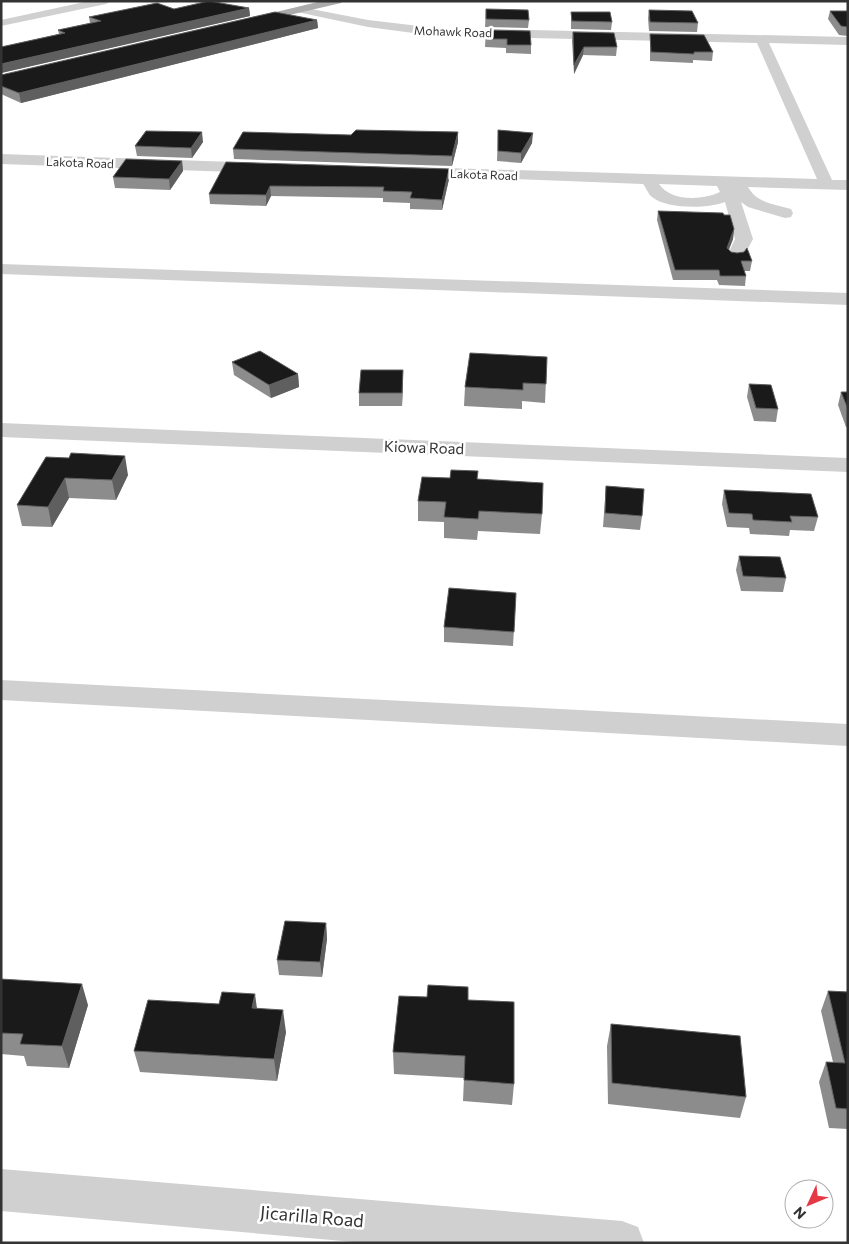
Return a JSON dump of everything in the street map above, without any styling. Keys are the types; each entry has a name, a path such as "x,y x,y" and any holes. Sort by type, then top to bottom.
{"main road":[{"path":"233,25 337,1"}],"street":[{"path":"1,23 106,1"},
{"name":"Mohawk Road","path":"301,10 336,19 436,32 848,41"},
{"path":"761,39 827,185"},
{"name":"Lakota Road","path":"1,159 282,168"},
{"name":"Lakota Road","path":"400,172 648,179 730,186 848,185"},
{"path":"648,179 658,194 679,201 698,203 716,200 730,186"},
{"path":"730,186 742,188 747,199 754,204 785,213"},
{"path":"730,186 744,239 736,256"},
{"path":"1,269 848,299"},
{"name":"Kiowa Road","path":"1,430 848,465"},
{"path":"1,690 848,735"},
{"name":"Jicarilla Road","path":"1,1190 622,1243"}],"building":[{"path":"209,1 249,8 1,64 1,47 65,33 58,30 101,21 89,17 157,3 174,9"},
{"path":"486,9 528,10 529,20 486,19"},
{"path":"649,10 692,11 698,23 650,22"},
{"path":"830,11 848,11 848,27 841,26"},
{"path":"275,12 317,20 19,93 1,86 1,75"},
{"path":"571,12 610,12 612,22 572,21"},
{"path":"486,30 530,31 531,45 507,45 507,39 486,39"},
{"path":"573,32 614,33 617,47 584,47 574,65"},
{"path":"650,34 704,35 713,52 694,52 694,54 651,52"},
{"path":"356,130 458,132 452,156 233,149 243,132 351,135"},
{"path":"498,130 533,133 521,153 498,151"},
{"path":"146,131 202,132 191,148 135,146"},
{"path":"126,159 182,161 169,179 113,177"},
{"path":"226,162 449,169 442,200 410,198 412,192 383,191 384,187 270,186 266,195 209,194"},
{"path":"658,211 723,213 724,215 730,215 734,229 727,248 731,252 737,253 744,252 747,248 752,261 741,261 746,276 720,276 719,270 675,270"},
{"path":"260,351 298,374 269,385 232,362"},
{"path":"470,353 547,357 546,384 523,383 523,390 465,387"},
{"path":"361,370 403,370 402,393 359,393"},
{"path":"749,384 771,385 778,409 756,408"},
{"path":"841,392 848,392 848,409"},
{"path":"71,453 125,456 112,480 65,478 48,507 17,505 46,457 69,458"},
{"path":"451,470 478,471 477,479 543,483 542,514 479,511 478,519 444,517 446,502 418,501 422,477 450,478"},
{"path":"606,486 644,489 642,516 605,513"},
{"path":"724,490 811,494 818,517 790,516 792,522 753,520 752,514 729,513"},
{"path":"739,556 780,557 786,578 743,576"},
{"path":"449,588 516,593 514,632 444,627"},
{"path":"285,921 326,923 320,962 277,960"},
{"path":"1,979 82,984 62,1046 20,1044 23,1034 1,1033"},
{"path":"428,985 468,987 468,1000 514,1002 514,1084 464,1080 465,1056 393,1052 399,996 427,997"},
{"path":"828,991 848,992 848,1109 836,1108 826,1062 845,1063"},
{"path":"222,992 255,994 252,1008 283,1010 274,1059 134,1051 148,1000 219,1004"},
{"path":"611,1024 740,1036 746,1097 612,1083"}]}
